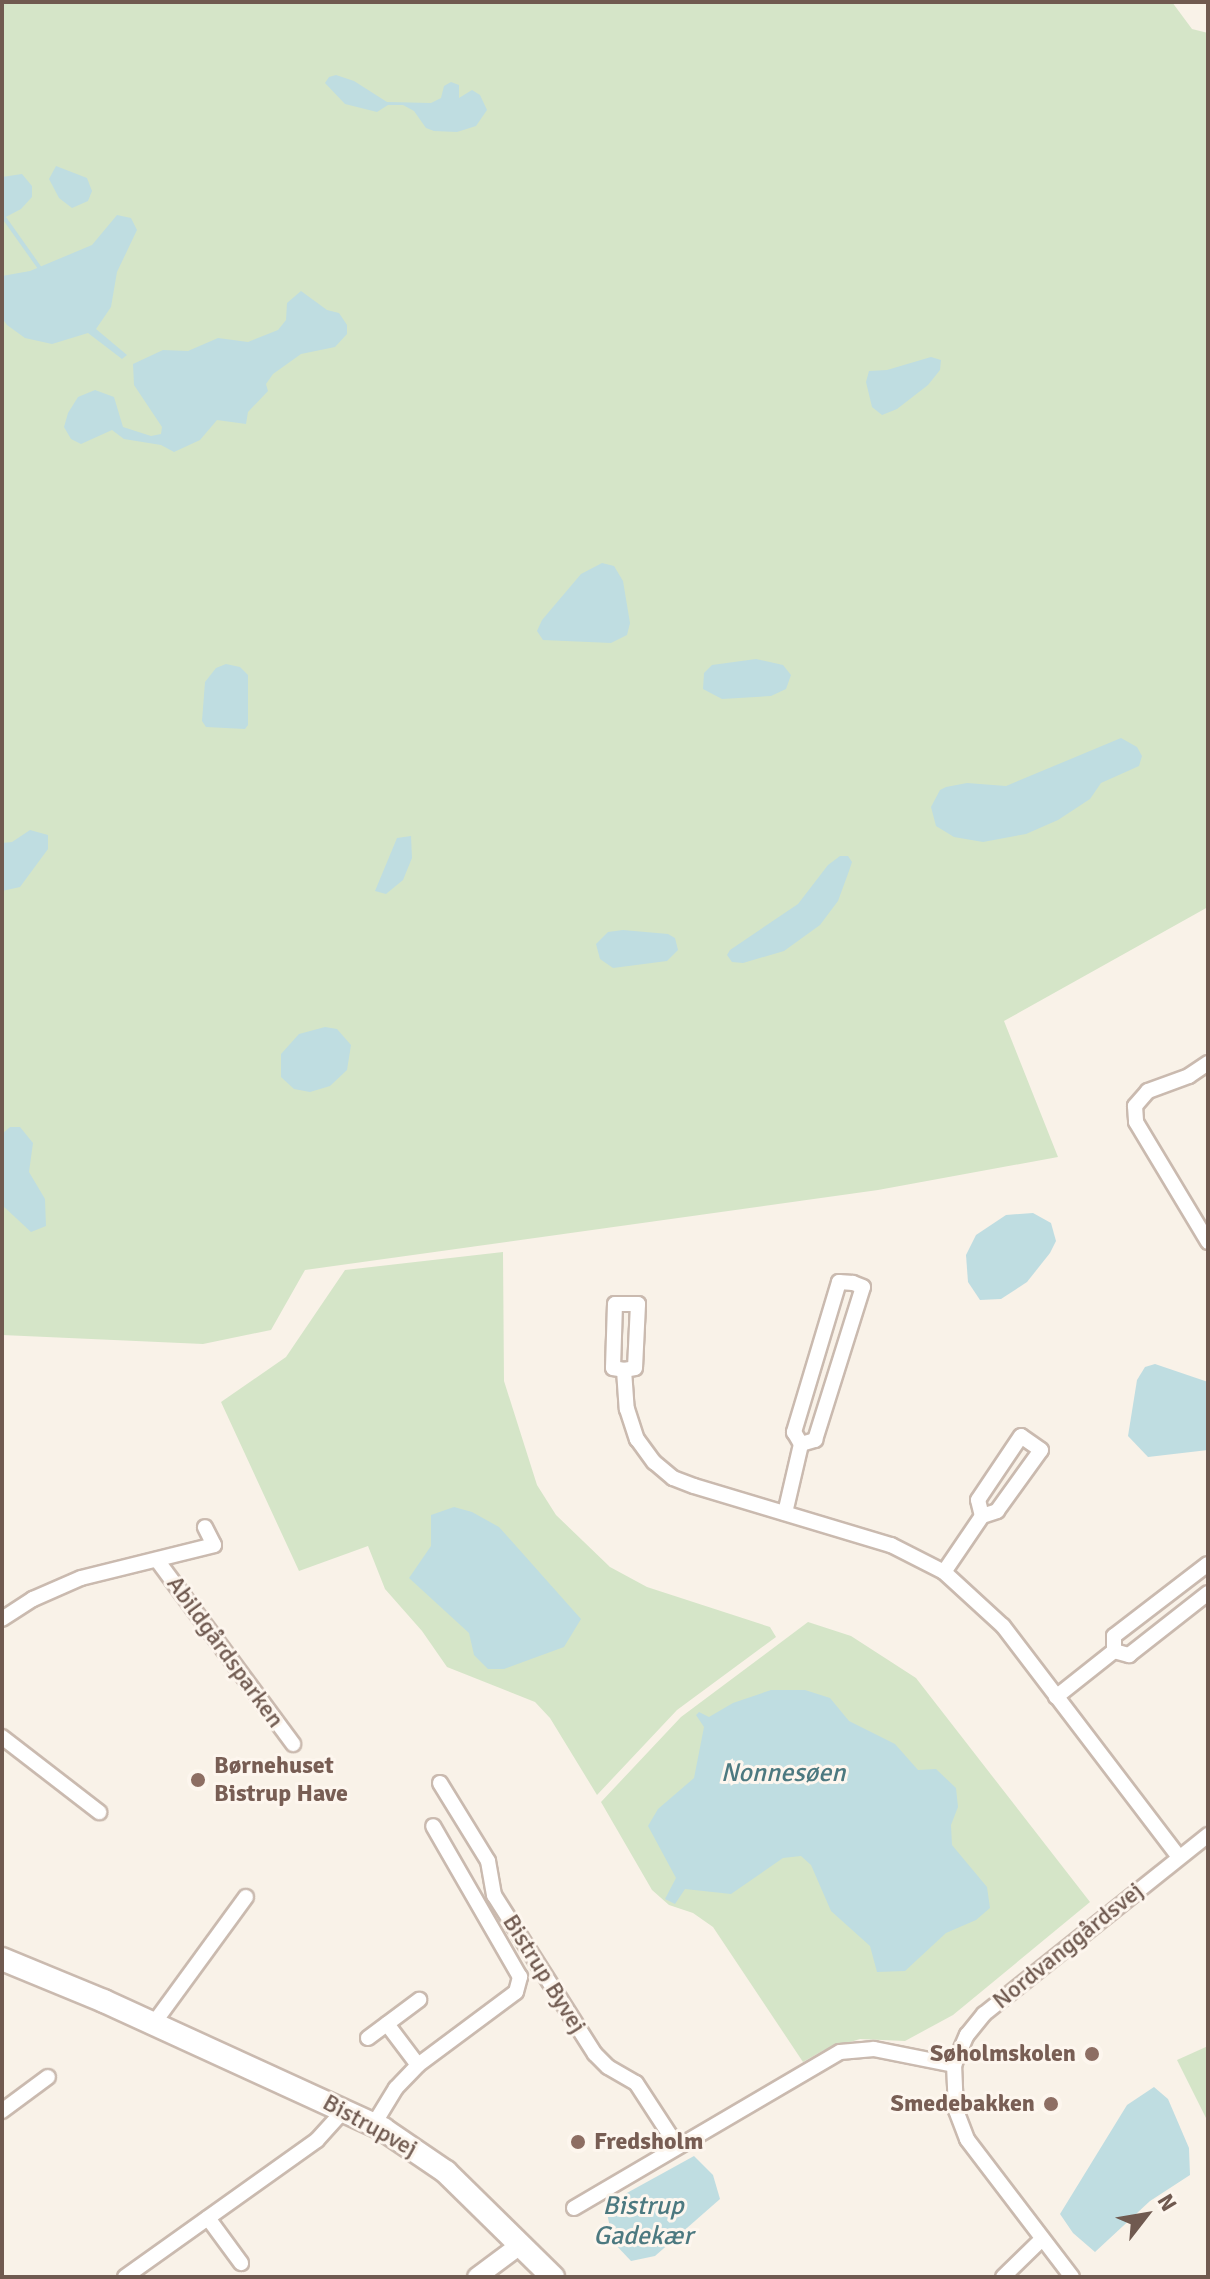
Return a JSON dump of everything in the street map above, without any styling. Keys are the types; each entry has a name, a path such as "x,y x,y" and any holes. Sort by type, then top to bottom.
{"main road":[{"name":"Bistrupvej","path":"2,1959 154,2023 374,2124 446,2172 553,2277"}],"street":[{"path":"1208,1063 1189,1076 1148,1091 1135,1106 1136,1122 1208,1242"},
{"path":"785,1513 801,1444 794,1432 839,1282 853,1283 863,1287 815,1440 801,1444"},
{"path":"624,1370 627,1409 637,1439 654,1462 673,1478 891,1545 944,1572 1003,1626 1179,1857"},
{"path":"944,1572 982,1516 997,1511 1041,1450 1021,1436 978,1500 982,1516"},
{"name":"Abildgårdsparken","path":"2,1619 33,1599 81,1578 214,1545 205,1527"},
{"name":"Abildgårdsparken","path":"157,1560 293,1744"},
{"path":"1114,1651 1114,1636 1208,1564"},
{"path":"1114,1651 1129,1655 1208,1593"},
{"path":"1056,1697 1114,1651"},
{"path":"2,1737 99,1812"},
{"name":"Bistrup Byvej","path":"440,1783 488,1861 494,1895 595,2054 608,2067 636,2083 677,2146"},
{"path":"374,2124 396,2088 418,2065 516,1992 520,1977 433,1826"},
{"name":"Nordvanggårdsvej","path":"954,2065 967,2035 984,2014 1208,1835"},
{"path":"154,2023 246,1897"},
{"path":"368,2038 419,2000"},
{"path":"387,2024 418,2065"},
{"path":"574,2208 840,2052 874,2049 954,2065 960,2125 985,2166 1072,2277"},
{"path":"2,2111 48,2077"},
{"path":"125,2277 317,2140 345,2109"},
{"path":"208,2218 241,2263"},
{"path":"1003,2277 1041,2240"},
{"path":"477,2277 520,2245"}],"green space":[{"path":"2,2 1172,2 1192,29 1208,33 1208,907 1004,1021 1058,1157 878,1190 305,1270 271,1330 203,1344 2,1335"},
{"path":"503,1252 504,1381 537,1485 556,1515 610,1567 647,1587 770,1627 776,1637 677,1710 597,1795 550,1718 535,1702 447,1667 422,1631 385,1589 368,1546 299,1571 221,1402 286,1357 345,1270"},
{"path":"808,1622 851,1636 916,1678 1090,1902 953,2015 905,2041 860,2039 824,2050 803,2062 713,1927 693,1913 669,1905 652,1890 601,1802 681,1717"},
{"path":"1208,2046 1208,2122 1177,2060"}],"water":[{"path":"336,75 354,81 387,102 431,103 441,98 444,86 451,82 459,85 459,98 472,90 480,95 487,110 476,126 457,132 434,131 426,128 414,111 403,105 388,105 377,112 345,104 325,83 329,77"},
{"path":"56,166 87,178 92,191 88,201 72,208 59,198 49,179"},
{"path":"22,174 32,186 32,197 21,209 2,219 2,177"},
{"path":"117,215 131,218 137,230 117,272 111,307 96,329 127,355 122,359 88,333 52,344 25,338 7,325 2,318 2,276 30,271 92,245"},
{"path":"301,291 327,310 339,313 347,325 347,334 335,347 301,354 273,374 266,384 268,391 248,412 246,424 217,420 200,440 174,452 161,445 124,439 112,430 81,444 71,439 64,427 68,413 78,397 95,390 114,397 123,427 151,436 161,434 162,427 134,385 133,364 163,350 188,351 218,338 248,342 278,330 286,320 287,303"},
{"path":"931,357 941,360 940,370 928,385 897,409 882,415 872,407 866,382 869,371 887,370"},
{"path":"602,563 614,566 623,581 630,623 627,635 611,643 543,640 537,631 542,620 581,574"},
{"path":"756,659 783,665 791,675 786,689 771,696 722,699 703,689 704,673 712,665"},
{"path":"226,664 240,667 248,675 248,725 245,729 206,727 202,721 205,682 216,668"},
{"path":"1121,738 1137,747 1142,756 1139,766 1101,783 1090,799 1058,820 1026,834 983,842 954,837 936,826 931,807 940,790 946,787 967,783 1006,786"},
{"path":"30,830 48,835 48,849 20,887 2,891 2,843 12,842"},
{"path":"411,836 412,858 403,880 386,894 375,891 397,838"},
{"path":"840,856 848,856 852,862 838,901 820,925 784,951 743,963 732,962 727,955 730,950 798,904 828,865"},
{"path":"623,930 668,934 675,938 678,950 667,961 613,968 600,959 596,944 608,932"},
{"path":"325,1027 337,1029 351,1045 347,1070 330,1086 310,1092 294,1089 281,1077 281,1054 299,1034"},
{"path":"10,1127 20,1127 33,1143 29,1172 45,1199 46,1226 31,1232 2,1205 2,1134"},
{"path":"1033,1213 1051,1223 1056,1241 1050,1253 1027,1282 1001,1299 980,1300 968,1282 966,1255 976,1235 1006,1215"},
{"path":"1155,1364 1208,1382 1208,1450 1148,1457 1128,1436 1137,1380 1145,1367"},
{"path":"454,1507 472,1512 499,1527 581,1619 564,1647 504,1669 488,1669 474,1655 469,1633 409,1578 431,1546 431,1515"},
{"name":"Nonnesøen","path":"771,1690 805,1690 830,1698 849,1721 895,1744 918,1770 936,1769 956,1788 958,1807 951,1825 952,1845 987,1887 990,1908 976,1920 946,1933 905,1971 877,1972 870,1946 831,1911 811,1865 801,1856 783,1858 731,1894 685,1889 675,1904 665,1899 676,1878 648,1826 658,1809 694,1778 704,1727 696,1715 699,1712 709,1717 733,1703"},
{"path":"1154,2087 1168,2099 1189,2148 1190,2175 1150,2201 1095,2252 1073,2233 1060,2214 1127,2105"},
{"name":"Bistrup Gadekær","path":"694,2156 713,2175 720,2199 655,2256 631,2261 613,2242 607,2213 616,2199"}],"waterway":[{"path":"5,219 39,267"}],"place":[{"name":"Børnehuset Bistrup Have","path":"198,1780"},
{"name":"Søholmskolen","path":"1092,2054"},
{"name":"Smedebakken","path":"1051,2104"},
{"name":"Fredsholm","path":"578,2142"}]}
